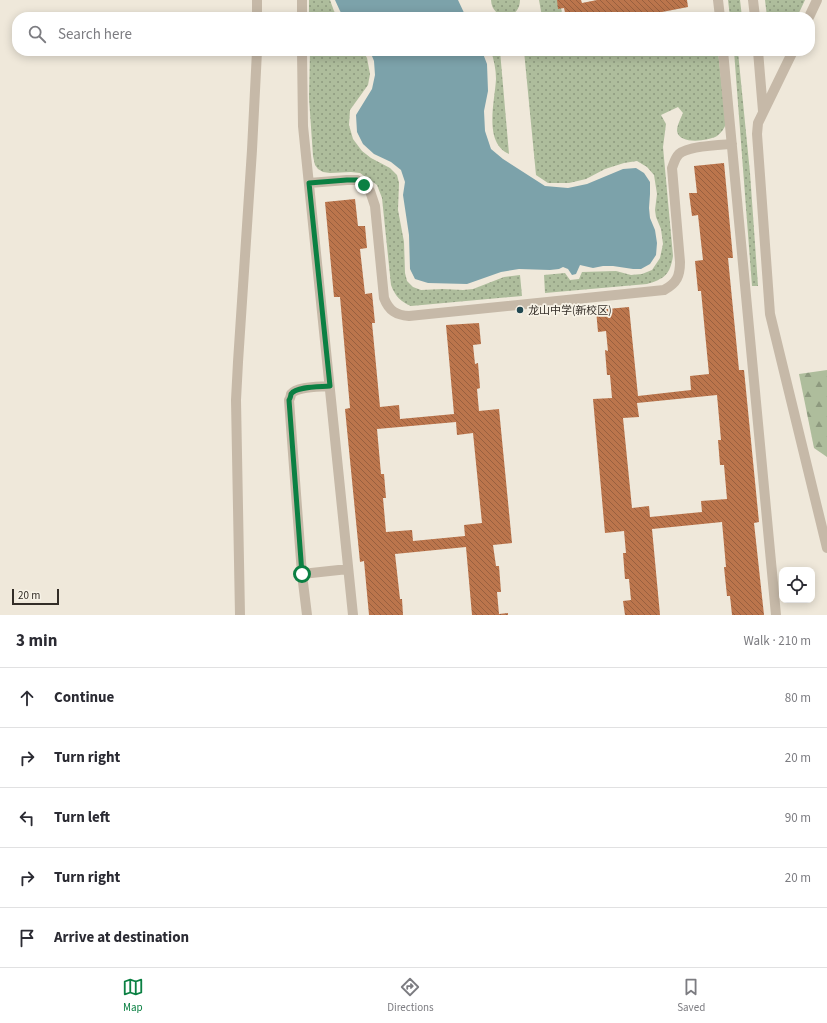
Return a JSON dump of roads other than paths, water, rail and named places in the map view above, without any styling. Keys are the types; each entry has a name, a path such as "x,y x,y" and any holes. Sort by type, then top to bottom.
{"street":[{"path":"257,0 257,12"},
{"path":"302,0 302,12"},
{"path":"718,0 719,12"},
{"path":"753,0 754,12"},
{"path":"811,12 817,0"},
{"path":"240,615 236,400 257,56"},
{"path":"302,56 303,126 353,615"},
{"path":"723,56 776,615"},
{"path":"758,56 764,112"},
{"path":"791,56 758,123 770,314 827,548"},
{"path":"309,183 357,180 370,191 375,206 384,298 387,305 394,312 400,315 409,316 664,290 671,286 680,272 672,168 675,160 680,153 686,150 732,144"},
{"path":"306,615 289,400 295,390 330,386"},
{"path":"302,574 348,569"}],"water":[{"path":"335,0 458,0 464,12 341,12"},
{"path":"372,56 484,56 487,64 488,91 484,111 485,131 491,149 503,159 545,186 568,188 587,184 623,169 636,168 644,173 650,182 650,218 655,230 657,243 656,255 650,264 641,269 613,266 593,268 580,265 576,274 572,275 568,269 563,267 550,270 519,269 501,272 467,284 428,283 415,279 410,269 409,235 403,195 405,182 401,170 391,162 374,154 363,144 357,132 356,115 372,89 375,75"}],"place":[{"name":"龙山中学(新校区)","path":"520,310"}]}
